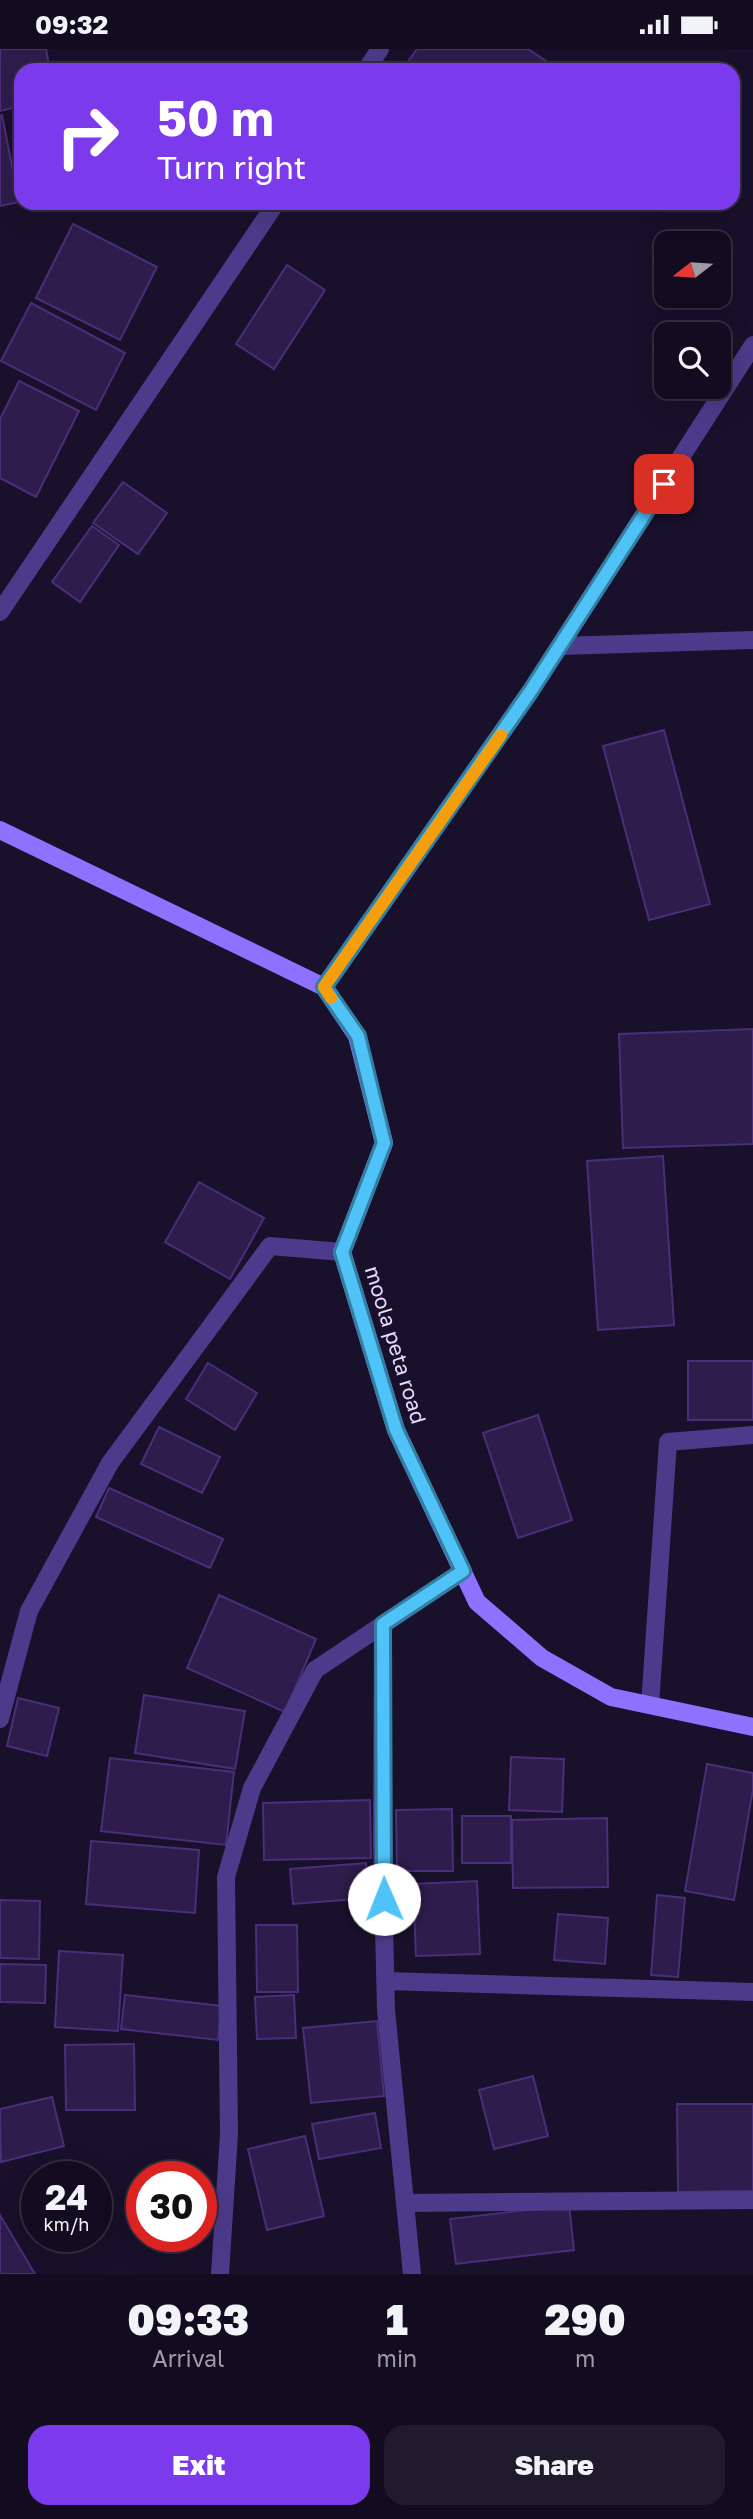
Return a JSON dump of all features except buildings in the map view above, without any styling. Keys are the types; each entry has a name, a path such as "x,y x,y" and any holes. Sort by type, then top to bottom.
{"street":[{"path":"0,612 271,210"},
{"path":"324,987 523,704 753,345"},
{"path":"560,646 753,640"},
{"name":"moola peta road","path":"0,830 324,987 358,1036 384,1143 342,1252 396,1430 477,1602 542,1658 611,1697 753,1727"},
{"path":"0,1719 29,1611 110,1463 150,1408 270,1246 342,1252"},
{"path":"650,1706 668,1442 753,1435"},
{"path":"220,2274 229,2134 226,1877 252,1788 316,1669 463,1571"},
{"path":"383,1624 382,1843 386,2010 412,2274"},
{"path":"386,1982 753,1992"},
{"path":"405,2203 753,2200"}],"slow traffic":[{"path":"331,998 324,987 501,735"}],"route":[{"path":"384,1899 383,1624 463,1571 396,1430 342,1252 384,1143 358,1036 324,987 530,692 664,484"}]}
